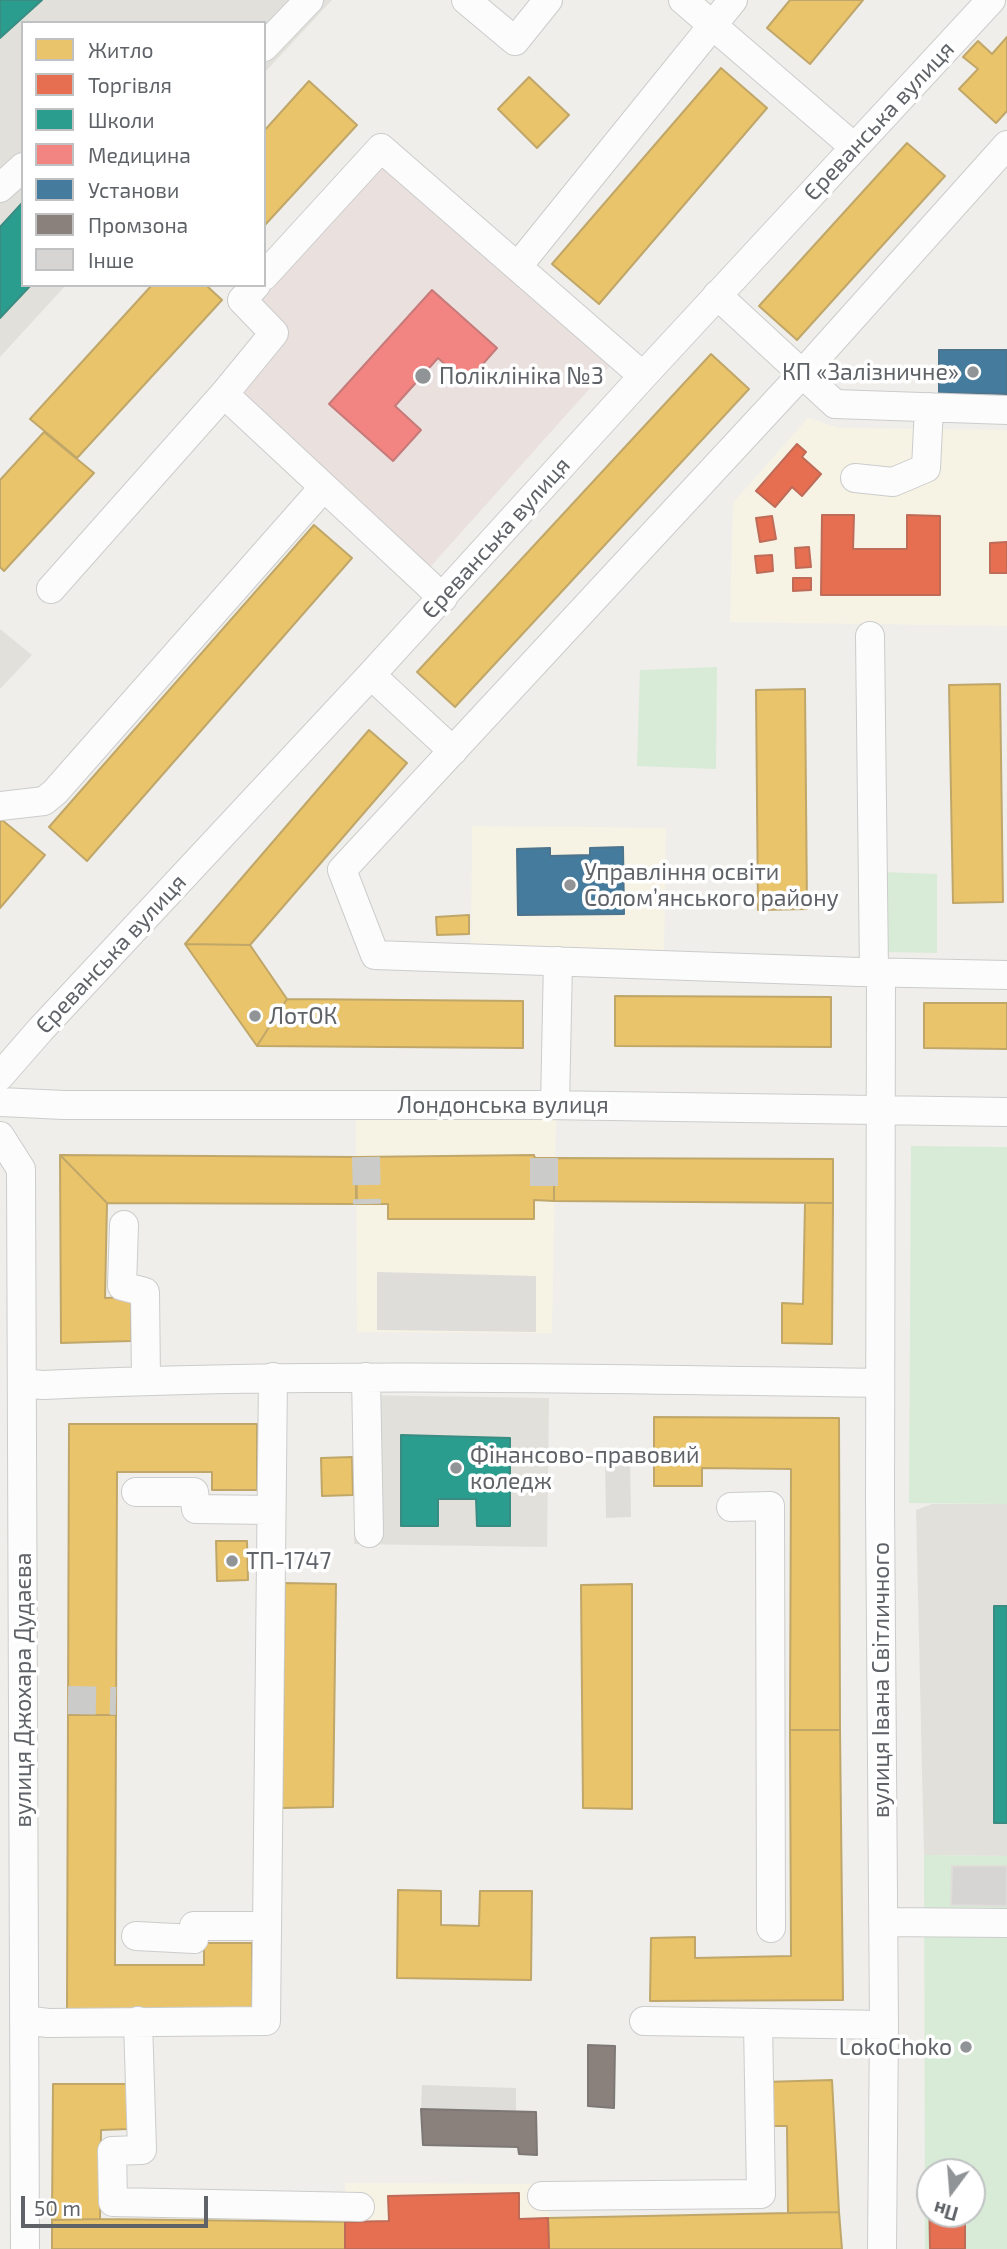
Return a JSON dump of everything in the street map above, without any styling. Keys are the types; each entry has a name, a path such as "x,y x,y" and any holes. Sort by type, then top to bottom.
{"street":[{"path":"466,0 516,41 548,0"},
{"path":"683,0 854,147"},
{"path":"518,266 733,0"},
{"name":"Єреванська вулиця","path":"0,1076 991,0"},
{"path":"266,45 306,1"},
{"path":"1007,145 801,375 342,870 375,955 1007,975"},
{"path":"266,274 381,148 643,376"},
{"path":"0,188 21,169"},
{"path":"51,589 224,394 274,332 242,300 254,287"},
{"path":"717,295 835,404 1007,410"},
{"path":"224,394 443,598"},
{"path":"855,478 893,482 926,468 929,407"},
{"path":"0,806 44,801 54,792 323,488"},
{"name":"вулиця Івана Світличного","path":"870,636 872,1111 890,1714 883,1922 882,2249"},
{"path":"371,676 453,751"},
{"path":"555,1105 558,961"},
{"name":"Лондонська вулиця","path":"0,1102 64,1105 555,1105 1007,1112"},
{"name":"вулиця Джохара Дудаєва","path":"0,1136 21,1169 22,1383 11,1660 16,2011 12,2184 25,2249"},
{"path":"124,1225 122,1286 145,1292 146,1380"},
{"path":"22,1383 43,1385 273,1377 544,1377 880,1383"},
{"path":"16,2011 48,2023 265,2021 273,1377"},
{"path":"366,1377 369,1533"},
{"path":"136,1492 194,1492 196,1509 271,1510"},
{"path":"731,1507 770,1506 771,1928"},
{"path":"883,1922 1007,1923"},
{"path":"136,1937 194,1939 194,1926 267,1926"},
{"path":"138,2021 142,2150 112,2151 113,2202 360,2207"},
{"path":"644,2021 884,2025"},
{"path":"542,2196 761,2194 758,2023"}],"shaded area":[{"path":"0,0 332,0 266,71 266,21 21,21 21,287 64,287 0,357"},
{"name":"Поліклініка №3","path":"382,152 617,358 424,574 229,394 279,332 248,301 261,287 266,287 266,281"},
{"path":"808,418 839,428 1007,430 1007,626 730,622 733,503"},
{"path":"0,629 32,655 0,689"},
{"path":"472,826 666,828 664,955 471,953"},
{"path":"356,1116 556,1117 552,1333 357,1332"},
{"path":"377,1272 536,1276 536,1332 377,1330"},
{"path":"356,1395 549,1398 547,1547 354,1544"},
{"path":"630,1458 631,1517 606,1518 605,1459"},
{"path":"932,1504 1007,1504 1007,1856 924,1855 916,1510"},
{"path":"422,2085 516,2088 516,2111 421,2109"},
{"path":"345,2183 549,2184 550,2249 345,2249"}],"green space":[{"path":"717,667 716,769 637,766 640,670"},
{"path":"883,872 937,874 937,953 883,952"},
{"path":"911,1146 1007,1147 1007,1504 909,1503"},
{"name":"LokoChoko","path":"924,1855 1007,1856 1007,2249 925,2249 925,2228 986,2228 986,2158 925,2158"}],"building: Житло":[{"path":"790,0 863,0 810,64 767,28"},
{"path":"1007,37 1007,111 996,123 959,89 978,69 963,57 978,41 992,54"},
{"path":"721,68 767,108 599,304 552,264"},
{"path":"529,77 569,115 537,148 498,109"},
{"path":"309,81 357,125 266,224 266,129"},
{"path":"907,143 945,176 797,340 759,306"},
{"path":"150,287 208,287 222,300 77,458 30,419"},
{"path":"711,354 749,389 455,707 417,672"},
{"path":"44,432 94,473 4,571 0,567 0,480"},
{"path":"314,525 352,558 87,861 49,827"},
{"path":"1000,684 1003,902 953,903 949,685"},
{"path":"805,689 807,909 758,910 756,690"},
{"path":"369,730 407,763 250,945 185,944"},
{"path":"2,820 45,855 0,908 0,822"},
{"path":"469,915 469,934 437,935 436,917"},
{"path":"185,944 250,945 287,999 257,1046"},
{"path":"615,996 831,997 831,1047 615,1046"},
{"path":"287,999 523,1001 523,1048 257,1046"},
{"path":"924,1003 1007,1003 1007,1049 924,1048"},
{"path":"60,1155 356,1157 356,1204 107,1203"},
{"path":"60,1155 107,1203 105,1298 131,1297 131,1341 61,1343"},
{"path":"534,1155 535,1158 554,1158 554,1201 534,1200 534,1219 388,1219 388,1204 357,1204 356,1157"},
{"path":"554,1158 833,1159 833,1203 554,1201"},
{"path":"805,1203 833,1203 832,1344 782,1343 782,1303 803,1304"},
{"path":"654,1417 839,1418 840,1730 790,1730 791,1469 702,1468 702,1486 654,1486"},
{"path":"69,1424 257,1424 257,1490 212,1490 212,1472 117,1472 116,1715 68,1715"},
{"path":"352,1457 353,1495 322,1496 321,1458"},
{"name":"ТП-1747","path":"216,1541 247,1541 248,1580 217,1581"},
{"path":"285,1583 336,1584 333,1807 282,1808"},
{"path":"632,1584 632,1809 583,1808 581,1585"},
{"path":"68,1715 116,1715 115,1965 204,1965 204,1943 252,1943 252,2010 67,2009"},
{"path":"790,1730 840,1730 843,2000 650,2001 651,1938 695,1937 695,1958 791,1956"},
{"path":"398,1890 441,1891 441,1925 479,1926 480,1891 532,1891 531,1980 397,1978"},
{"path":"832,2080 839,2212 788,2213 787,2126 766,2126 764,2082"},
{"path":"53,2084 129,2084 128,2129 101,2130 100,2219 52,2220"},
{"path":"839,2212 842,2249 549,2249 548,2218"},
{"path":"52,2220 345,2222 345,2249 52,2249"}],"building: Торгівля":[{"path":"797,444 806,452 802,457 821,474 802,496 792,487 775,507 756,491"},
{"path":"822,515 854,515 853,549 907,549 907,515 940,516 940,595 821,595"},
{"path":"772,516 776,539 760,542 756,518"},
{"path":"1007,542 1007,573 990,573 990,543"},
{"path":"809,547 811,567 796,568 795,548"},
{"path":"772,555 773,571 757,573 755,556"},
{"path":"793,578 811,578 811,590 793,591"},
{"path":"519,2193 519,2219 548,2218 549,2249 345,2249 345,2222 389,2221 388,2196"},
{"path":"930,2228 965,2228 965,2249 930,2249"}],"building: Школи":[{"path":"0,0 42,0 0,38"},
{"path":"21,204 21,287 29,287 0,318 0,227"},
{"name":"Фінансово-правовий коледж","path":"401,1435 510,1438 510,1526 477,1526 476,1499 438,1499 438,1526 401,1526"},
{"path":"994,1606 1007,1606 1007,1823 994,1823"}],"building: Медицина":[{"path":"432,290 497,348 466,383 438,358 395,406 421,430 393,461 329,404"}],"building: Установи":[{"name":"КП «Залізничне»","path":"939,350 1007,350 1007,394 939,393"},
{"name":"Управління освіти Солом’янського району","path":"623,847 624,914 518,915 517,849 550,848 550,856 590,855 590,848"}],"building: Промзона":[{"path":"588,2045 615,2046 614,2108 588,2106"},
{"path":"421,2109 536,2112 537,2155 519,2154 518,2147 423,2145"}],"building: Інше":[{"path":"952,1866 1007,1866 1007,1906 951,1905"}],"tunnel":[{"path":"366,1157 367,1204"},
{"path":"544,1158 544,1200"},
{"path":"68,1700 116,1701"}],"place":[{"name":"КП «Залізничне»","path":"973,372"},
{"name":"Поліклініка №3","path":"423,376"},
{"name":"Управління освіти Солом’янського району","path":"570,885"},
{"name":"ЛотОК","path":"255,1016"},
{"name":"Фінансово-правовий коледж","path":"456,1468"},
{"name":"ТП-1747","path":"232,1561"},
{"name":"LokoChoko","path":"966,2047"}]}
